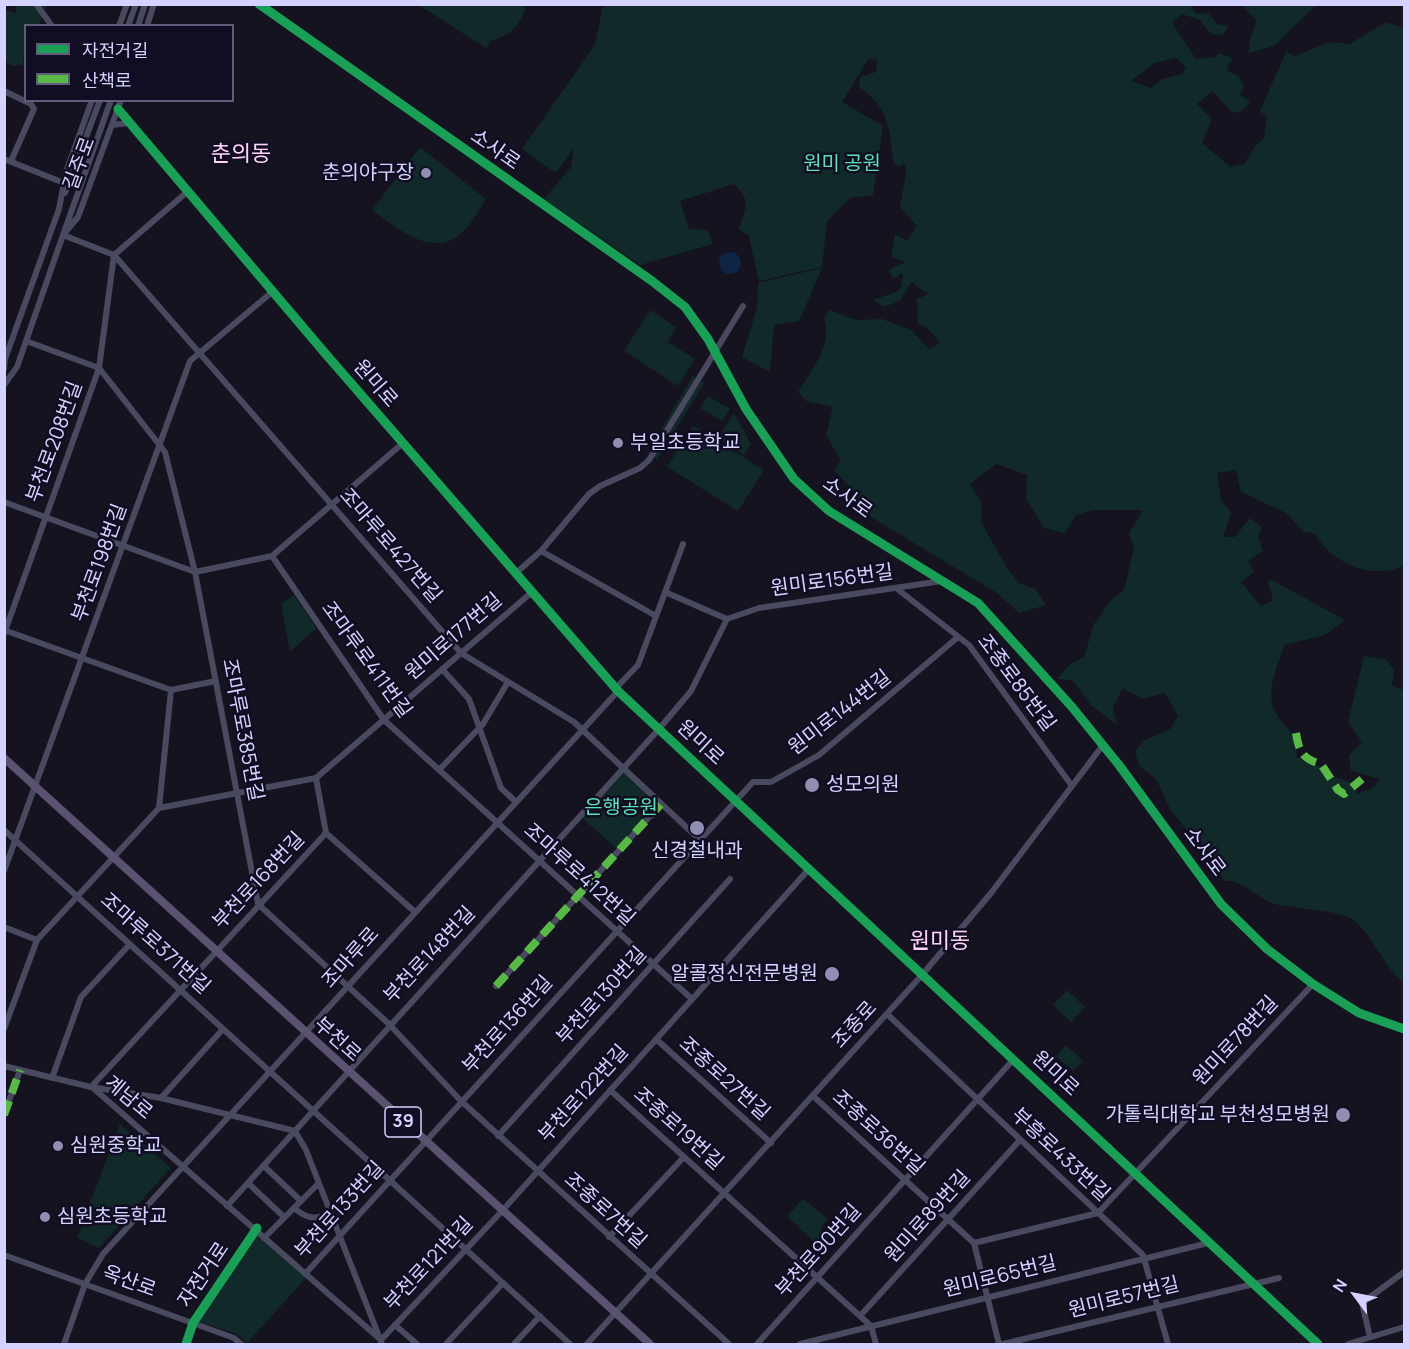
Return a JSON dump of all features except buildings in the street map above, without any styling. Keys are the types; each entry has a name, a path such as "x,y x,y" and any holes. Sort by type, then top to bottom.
{"main road":[{"name":"부천로","path":"4,758 305,1034 650,1344"}],"street":[{"path":"36,4 51,24"},
{"path":"120,24 126,4"},
{"path":"129,24 136,4"},
{"path":"139,24 145,4"},
{"path":"148,24 154,4"},
{"name":"소사로","path":"259,4 652,281 685,308 708,339 746,409 794,479 829,511 978,603 1072,707 1103,745 1221,904 1267,949 1313,984 1359,1013 1404,1029"},
{"path":"4,91 24,101"},
{"path":"25,102 34,109 8,160 64,183"},
{"name":"길주로","path":"59,208 64,183 91,102"},
{"name":"길주로","path":"4,369 5,359 99,102"},
{"name":"길주로","path":"4,385 17,367 110,102"},
{"name":"길주로","path":"63,235 78,217 120,102"},
{"name":"원미로","path":"118,109 272,292 617,690 1318,1344"},
{"path":"112,124 129,123"},
{"path":"63,235 114,255 188,192"},
{"name":"조마루로427번길","path":"114,255 461,653 583,730 700,840"},
{"name":"부천로208번길","path":"5,632 99,368 114,255"},
{"path":"199,352 272,292"},
{"path":"516,573 541,551 590,494 600,486 640,468 649,460 743,306"},
{"path":"19,323 22,333 30,328"},
{"path":"26,340 99,368"},
{"name":"부천로198번길","path":"4,871 190,361 199,352"},
{"name":"조마루로385번길","path":"99,368 165,452 195,572 258,904"},
{"path":"4,502 195,572 272,556 333,506 403,443"},
{"name":"조마루로","path":"64,1344 85,1284 103,1254 583,730 638,665 683,544"},
{"path":"541,551 656,616"},
{"name":"조마루로411번길","path":"272,556 384,720 497,822"},
{"name":"원미로156번길","path":"728,619 759,608 942,581"},
{"name":"조종로85번길","path":"896,588 958,637 980,658 1072,786"},
{"name":"원미로177번길","path":"316,778 532,592"},
{"path":"659,729 691,691 728,619 665,592"},
{"path":"5,632 171,690 216,681"},
{"name":"원미로144번길","path":"700,840 753,782 771,782 819,755 958,637"},
{"path":"442,669 469,699 501,788 516,802"},
{"path":"439,770 480,727 508,681"},
{"path":"4,1029 37,940 159,808 171,690"},
{"name":"부천로148번길","path":"227,1206 389,1024 659,729"},
{"name":"조종로","path":"587,1344 922,975 991,893 1103,745"},
{"path":"159,808 316,778 326,833 415,912"},
{"path":"496,986 661,804"},
{"name":"조마루로412번길","path":"497,822 692,999"},
{"name":"조마루로371번길","path":"4,830 570,1344"},
{"name":"부천로168번길","path":"92,1087 182,991 258,904 326,833"},
{"name":"부천로136번길","path":"424,1141 700,840"},
{"name":"부천로122번길","path":"502,1211 809,869"},
{"name":"부천로130번길","path":"498,1136 730,879"},
{"path":"258,904 349,986"},
{"path":"4,927 37,940"},
{"path":"52,1077 81,997 130,944"},
{"name":"원미로78번길","path":"1098,1213 1313,984"},
{"name":"조종로7번길","path":"349,986 498,1136 729,1344"},
{"name":"부흥로433번길","path":"887,1014 1145,1259"},
{"path":"161,1098 223,1029"},
{"name":"조종로27번길","path":"656,1039 771,1143"},
{"name":"부천로90번길","path":"757,1344 1013,1060"},
{"name":"계남로","path":"4,1066 92,1087 382,1342"},
{"path":"4,1115 6,1104 20,1070"},
{"path":"92,1087 161,1098 295,1131 306,1150 382,1342"},
{"name":"조종로19번길","path":"610,1090 871,1326"},
{"name":"조종로36번길","path":"813,1096 974,1243"},
{"name":"원미로89번길","path":"860,1316 1020,1140"},
{"name":"부천로133번길","path":"305,1274 424,1141"},
{"path":"609,1237 684,1157"},
{"path":"264,1166 301,1201"},
{"path":"248,1183 284,1217"},
{"path":"264,1238 319,1183"},
{"path":"294,1208 305,1218 319,1219 331,1213"},
{"name":"부천로121번길","path":"382,1342 395,1325 502,1211"},
{"path":"1001,1344 974,1243 1098,1213"},
{"name":"원미로65번길","path":"800,1344 1208,1243"},
{"name":"옥산로","path":"4,1255 234,1338 241,1344"},
{"path":"1145,1259 1168,1344"},
{"path":"1370,1337 1362,1303 1404,1272"},
{"path":"1252,1284 1279,1278"},
{"path":"449,1343 503,1283"},
{"name":"원미로57번길","path":"1001,1344 1252,1284"},
{"path":"514,1344 540,1316"},
{"path":"395,1325 417,1344"},
{"path":"871,1326 876,1344"},
{"path":"1348,1344 1404,1327"}],"green space":[{"path":"17,5 47,5 39,24 24,24 23,65 12,66 5,61 4,9 15,13"},
{"path":"419,5 526,5 514,29 490,41 486,48"},
{"name":"원미 공원","path":"603,5 1190,5 1196,14 1208,13 1217,24 1229,26 1223,35 1211,34 1200,20 1182,14 1172,23 1196,59 1215,57 1219,53 1232,58 1227,70 1238,76 1244,86 1240,94 1250,102 1242,111 1233,113 1212,91 1197,104 1212,119 1202,143 1230,167 1244,164 1255,146 1264,138 1267,117 1260,111 1286,52 1295,56 1330,42 1350,44 1386,22 1404,28 1404,566 1391,570 1365,570 1342,561 1322,544 1314,533 1304,532 1286,513 1241,492 1236,470 1217,473 1221,500 1231,513 1223,537 1235,537 1250,518 1262,527 1258,537 1263,551 1248,561 1254,572 1241,582 1261,606 1273,600 1268,581 1272,580 1345,620 1325,635 1284,645 1273,679 1271,697 1276,713 1293,736 1297,758 1309,758 1329,775 1350,782 1358,794 1373,788 1380,779 1351,771 1349,755 1362,742 1348,722 1364,656 1385,659 1394,669 1392,685 1404,690 1404,983 1390,969 1362,928 1349,917 1275,904 1238,883 1225,881 1202,848 1171,811 1156,779 1139,766 1135,751 1145,740 1170,729 1178,716 1165,693 1143,699 1123,688 1113,707 1117,725 1091,705 1072,680 1057,679 1069,665 1084,657 1094,624 1111,600 1124,590 1134,548 1129,533 1143,510 1093,510 1076,515 1065,533 1044,528 1026,498 1027,475 996,464 970,484 982,503 981,522 1007,568 1019,583 1035,589 1046,605 1019,613 997,593 871,517 853,490 834,470 841,461 826,435 833,407 806,401 798,392 823,348 826,338 824,319 829,310 856,320 882,319 911,330 929,349 940,343 927,328 918,324 917,299 928,294 911,282 900,301 884,307 873,300 896,292 902,286 903,273 893,279 889,270 905,262 891,256 895,234 907,241 917,226 900,207 906,174 905,163 899,167 894,164 889,130 883,112 877,103 859,87 860,77 876,72 877,60 869,58 842,102 883,126 873,195 850,198 827,221 822,267 759,281 749,236 739,229 745,210 745,200 734,184 680,201 689,229 708,230 713,244 640,265 544,199 571,167 574,148 556,173 522,149 595,45","holes":["1176,58 1186,67 1183,74 1162,79 1151,88 1131,81 1154,63"]},
{"path":"1240,5 1316,5 1274,46 1249,53 1249,42 1257,20"},
{"name":"춘의야구장","path":"420,147 486,199 464,231 440,243 416,238 372,210"},
{"path":"822,268 799,321 774,325 770,372 742,357 757,308 758,283"},
{"path":"650,310 676,327 668,342 695,359 678,386 624,351"},
{"path":"693,376 696,377 652,450 650,448"},
{"path":"701,381 704,383 657,460 654,457"},
{"path":"708,396 730,409 722,421 700,408"},
{"path":"734,413 751,444 744,455 718,438"},
{"path":"693,426 764,470 738,511 667,467"},
{"path":"294,595 316,628 290,652 281,603"},
{"name":"은행공원","path":"623,768 661,804 618,850 579,815"},
{"path":"1067,990 1085,1007 1071,1022 1053,1005"},
{"path":"1066,1045 1083,1061 1073,1071 1056,1056"},
{"path":"120,1124 171,1168 99,1248 77,1238"},
{"path":"803,1199 828,1219 820,1228 829,1237 819,1247 787,1216"},
{"path":"257,1235 306,1278 247,1343 237,1334 197,1321"}],"water":[{"path":"730,252 738,255 741,263 738,271 730,274 722,271 719,263 722,255"}],"marked path":[{"path":"1296,733 1302,753 1310,760 1321,764 1338,790 1344,794 1362,779"},
{"path":"496,986 661,804"},
{"path":"4,1115 20,1070"}],"cycle path":[{"path":"259,4 652,281 685,307 708,339 746,409 794,479 829,511 978,603 1072,707 1119,765 1221,904 1267,949 1313,984 1359,1013 1404,1029"},
{"path":"118,109 324,352 618,691 1318,1344"},
{"name":"자전거로","path":"186,1344 193,1323 257,1228"}],"place":[{"name":"춘의야구장","path":"426,173"},
{"name":"부일초등학교","path":"618,443"},
{"name":"성모의원","path":"812,785"},
{"name":"신경철내과","path":"697,828"},
{"name":"알콜정신전문병원","path":"832,974"},
{"name":"가톨릭대학교 부천성모병원","path":"1343,1115"},
{"name":"심원중학교","path":"58,1146"},
{"name":"심원초등학교","path":"45,1217"}],"district":[{"name":"춘의동","path":"241,155"},
{"name":"원미동","path":"940,942"}]}
